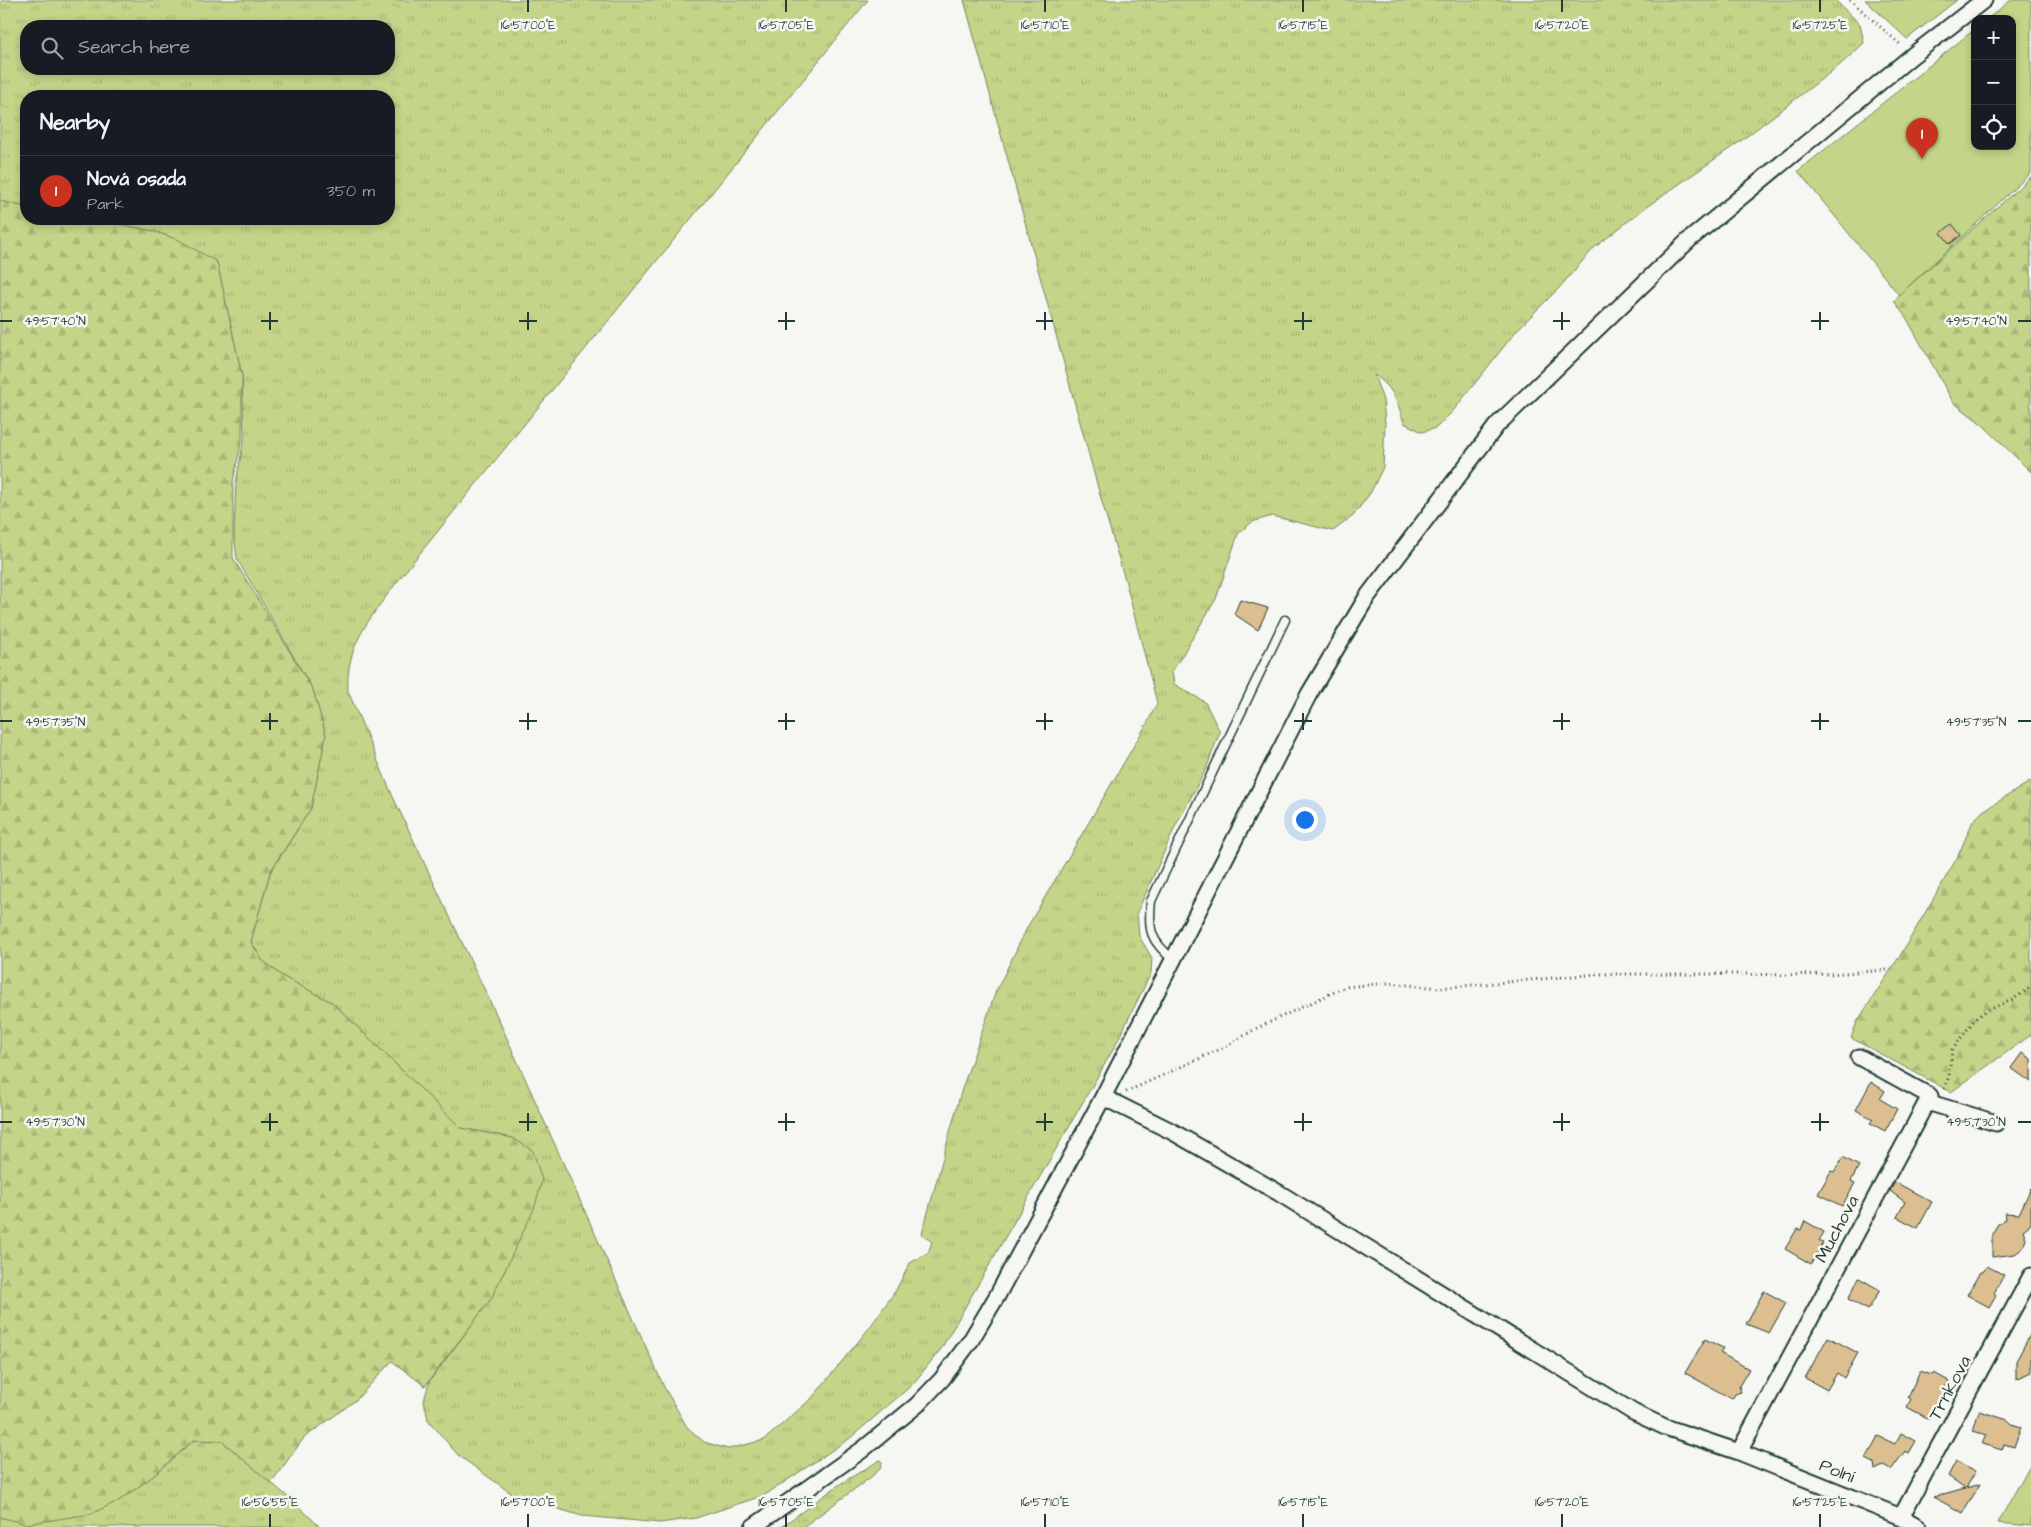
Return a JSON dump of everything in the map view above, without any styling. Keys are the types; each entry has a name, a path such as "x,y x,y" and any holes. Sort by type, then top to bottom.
{"street":[{"path":"753,1527 862,1450 917,1405 942,1379 970,1340 997,1296 1103,1098 1309,694 1367,597 1496,425 1690,240 1913,56 1984,0"},
{"path":"1859,1057 1930,1096 1931,1103 1996,1123"},
{"name":"Polní","path":"1103,1098 1173,1132 1279,1193 1633,1412 1665,1427 1739,1452 1901,1517 1919,1527"},
{"name":"Muchova","path":"1739,1452 1931,1103"},
{"name":"Trnkova","path":"1901,1517 2031,1276"}],"lane":[{"path":"1174,960 1154,941 1149,921 1151,901 1285,620"}],"path":[{"path":"1850,0 1913,56"},
{"path":"1103,1098 1123,1093 1226,1046 1255,1029 1345,987 1388,983 1439,988 1597,974 1747,974 1783,976 1887,970"},
{"path":"1931,1103 1942,1093 1949,1076 1952,1050 1975,1019 1985,1011 2012,1000 2031,987"}],"green space":[{"path":"4,0 868,0 400,578 363,630 351,658 348,674 348,691 393,797 496,1014 664,1387 687,1427 704,1442 728,1449 764,1440 812,1398 870,1327 896,1290 910,1263 928,1253 932,1242 922,1234 961,1092 996,991 1028,926 1149,720 1157,703 1126,583 964,0 1835,0 1860,24 1864,43 1840,65 1738,143 1645,208 1594,248 1559,288 1517,330 1453,411 1436,428 1422,432 1404,423 1397,402 1390,390 1374,375 1383,400 1385,423 1383,467 1371,492 1353,516 1333,531 1272,516 1252,522 1238,534 1216,599 1172,672 1174,684 1205,702 1220,732 1206,769 1176,825 1137,913 1139,936 1152,958 1151,973 1114,1048 941,1349 912,1385 849,1439 765,1495 696,1518 660,1523 582,1516 515,1496 458,1455 428,1420 424,1401 429,1382 491,1299 533,1209 542,1180 513,1138 461,1128 333,1003 282,976 262,960 251,941 270,873 311,808 326,735 313,690 237,559 234,534 236,483 244,438 242,376 217,262 153,231 123,225 395,225 395,90 20,90 20,206 0,201 0,2"},
{"path":"1865,0 1957,0 1907,39"},
{"path":"2011,0 2031,0 2031,173 1899,295 1798,171 1971,32 1971,150 2016,150 2016,15 1992,15"},
{"path":"2031,177 2031,472 1983,425 1953,402 1907,319 1894,301"},
{"path":"0,201 20,206 20,225 123,225 153,231 179,240 217,262 242,376 242,439 233,482 233,558 313,690 326,735 311,808 270,872 251,942 262,960 282,976 333,1003 461,1128 513,1138 533,1151 542,1180 534,1209 491,1299 425,1386 392,1361 356,1400 304,1438 271,1483 222,1441 194,1440 152,1477 120,1500 91,1514 26,1524 0,1517"},
{"path":"2031,781 2031,1035 1951,1092 1851,1038 1857,1022 1901,954 1957,858 1973,821 1983,811"},
{"path":"194,1440 222,1441 294,1502 320,1527 0,1527 0,1517 26,1524 120,1500 152,1477"},
{"path":"880,1460 882,1462 881,1468 871,1477 803,1527 781,1527 840,1484"},
{"path":"2031,1463 2031,1526 1998,1523"}],"building":[{"path":"1952,224 1961,235 1950,244 1941,233"},
{"path":"1240,600 1268,608 1258,630 1234,614"},
{"path":"2022,1053 2031,1059 2031,1082 2011,1068"},
{"path":"1871,1082 1885,1091 1880,1099 1897,1109 1885,1131 1870,1123 1873,1119 1856,1110"},
{"path":"1843,1157 1859,1166 1851,1181 1855,1183 1842,1206 1818,1194 1831,1171 1834,1172"},
{"path":"1895,1182 1932,1202 1918,1228 1897,1217 1905,1202 1890,1191"},
{"path":"2031,1188 2031,1224 2023,1230 2026,1239 2023,1248 2015,1254 1992,1257 1992,1234 1998,1224 2006,1219 2005,1213 2019,1214"},
{"path":"1805,1221 1824,1232 1819,1241 1823,1243 1811,1264 1785,1249 1797,1229 1801,1230"},
{"path":"1987,1266 2004,1275 1989,1307 1967,1295 1980,1272 1983,1272"},
{"path":"1859,1278 1880,1290 1868,1310 1848,1299"},
{"path":"1764,1291 1786,1303 1769,1333 1746,1324"},
{"path":"2031,1333 2031,1372 2016,1379 2016,1361"},
{"path":"1828,1337 1858,1353 1844,1378 1837,1373 1827,1390 1805,1378"},
{"path":"1705,1339 1723,1348 1720,1353 1749,1369 1739,1386 1741,1392 1735,1394 1732,1399 1685,1373"},
{"path":"1920,1371 1932,1375 1934,1373 1949,1381 1929,1419 1907,1407 1911,1399 1908,1397"},
{"path":"1979,1411 2008,1420 2012,1424 2021,1427 2014,1447 2004,1444 2002,1450 1982,1444 1986,1435 1973,1431"},
{"path":"1901,1433 1916,1441 1909,1453 1905,1451 1891,1470 1883,1466 1875,1470 1874,1463 1866,1459 1878,1436 1895,1444"},
{"path":"1956,1461 1976,1471 1966,1488 1980,1484 1963,1513 1933,1497 1965,1488 1948,1476"}],"place":[{"name":"Nová osada","path":"1922,159"}]}
